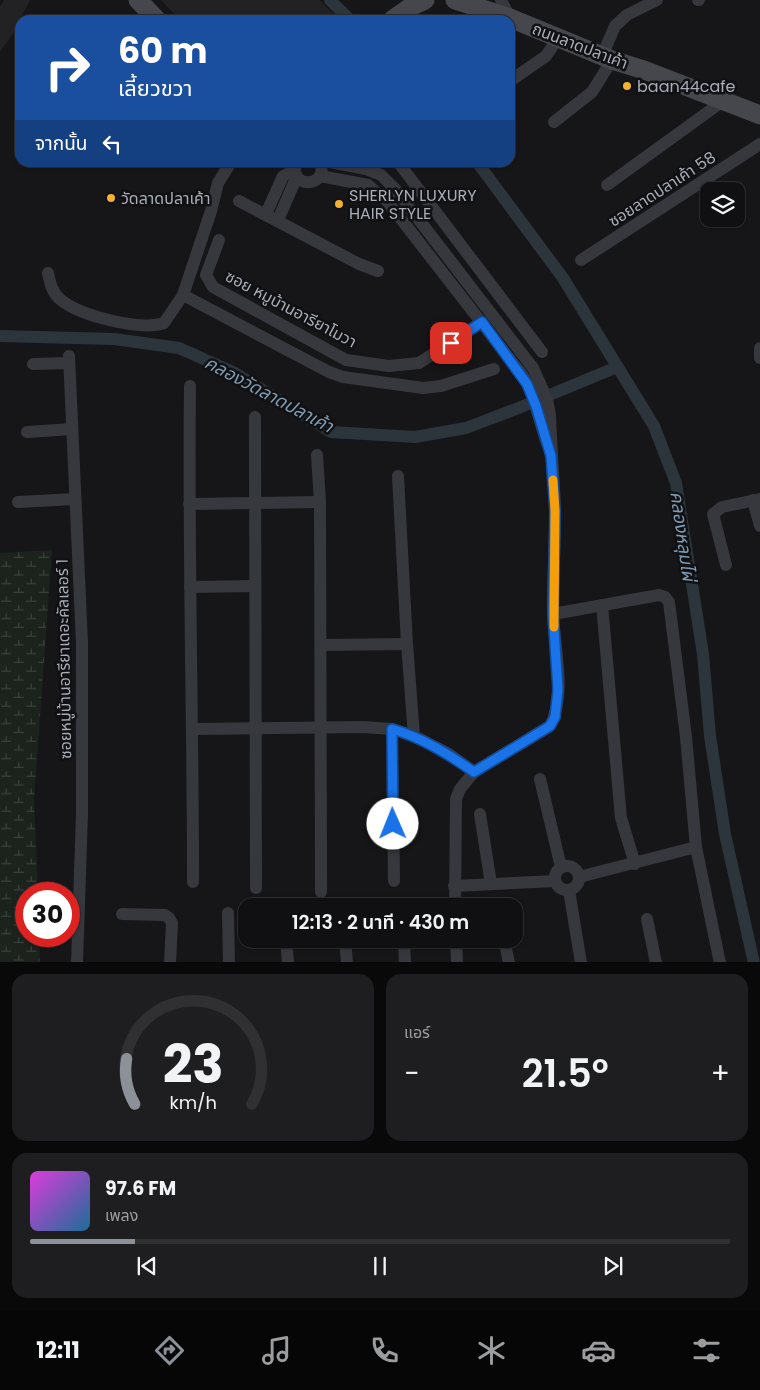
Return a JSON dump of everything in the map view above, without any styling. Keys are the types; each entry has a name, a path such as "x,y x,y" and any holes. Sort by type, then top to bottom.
{"main road":[{"path":"138,0 152,15"},
{"path":"399,15 425,0"},
{"name":"ถนนลาดปลาเค้า","path":"455,0 501,15"},
{"name":"ถนนลาดปลาเค้า","path":"515,20 607,58 644,70 760,115"}],"street":[{"path":"502,0 509,15"},
{"path":"554,122 592,92 607,58 615,26 627,15 657,0"},
{"path":"515,78 546,56 558,38"},
{"path":"607,185 722,101"},
{"name":"ซอยลาดปลาเค้า 58","path":"581,260 760,144"},
{"path":"48,273 51,287 60,300 85,313 106,320 151,326 164,323 183,295 212,211 218,183 228,167"},
{"path":"296,170 300,180 308,183 313,182 320,176 322,167"},
{"path":"356,167 381,175 396,190 533,368 547,399 544,415"},
{"path":"402,167 542,352"},
{"path":"266,214 283,176 296,170"},
{"path":"278,220 296,170"},
{"path":"320,176 368,186 387,201 482,322 527,384 544,415 551,456 555,511 553,614 558,690 555,717 550,726 474,772 460,789 456,799 455,898"},
{"path":"239,201 359,264 378,271"},
{"name":"ซอย หมูบ้านอารียาโมวา","path":"220,240 206,275 213,287 346,360 389,366 419,363 482,322"},
{"path":"183,295 342,377 423,388 441,386 494,369"},
{"path":"760,348 760,358"},
{"name":"ซอยหมู่บ้านอารียาเดอะคัลเลอร์ 1","path":"33,364 69,360 82,643 82,813 78,962"},
{"path":"190,386 188,504 193,728 193,882"},
{"path":"255,417 256,888"},
{"path":"27,432 72,428"},
{"path":"317,455 320,502 321,892"},
{"path":"398,476 414,736"},
{"path":"18,502 75,499"},
{"path":"726,565 713,514 722,507 757,500 760,526"},
{"path":"188,504 320,502"},
{"path":"190,587 255,586"},
{"path":"553,614 659,595 665,597 669,602 686,737 696,847 720,962"},
{"path":"602,605 622,818 635,864"},
{"path":"321,645 407,644"},
{"path":"193,728 363,727 392,729 414,736 449,754 474,772"},
{"path":"392,729 394,881"},
{"path":"540,779 561,867"},
{"path":"480,814 491,884"},
{"path":"579,877 696,847"},
{"path":"561,867 572,867 578,873 579,877 576,886 569,890 561,889 555,881 556,872 561,867"},
{"path":"454,886 555,881"},
{"path":"569,890 581,962"},
{"path":"228,913 229,962"},
{"path":"122,914 165,915 169,918 172,923 170,962"},
{"path":"647,919 656,962"},
{"path":"287,948 288,962"},
{"path":"345,948 346,962"},
{"path":"404,948 405,962"},
{"path":"456,948 457,962"},
{"path":"506,948 509,962"}],"shaded area":[{"path":"4,0 30,0 22,15 15,15 15,29 0,52 0,7"},
{"path":"161,0 319,0 335,15 175,15"}],"green space":[{"path":"52,550 34,800 37,882 15,882 15,947 39,947 40,962 0,962 0,553"}],"waterway":[{"name":"คลองหลุมไผ่","path":"330,0 345,15"},
{"name":"คลองหลุมไผ่","path":"481,167 563,278 654,426 676,483 703,654 710,736 725,834 754,962"},
{"name":"คลองวัดลาดปลาเค้า","path":"0,336 114,339 179,348 235,373 331,432 415,437 466,428 617,367"}],"slow traffic":[{"path":"553,480 555,511 554,627"}],"place":[{"name":"baan44cafe","path":"627,86"},
{"name":"วัดลาดปลาเค้า","path":"111,198"},
{"name":"SHERLYN LUXURY HAIR STYLE","path":"339,204"}],"route":[{"path":"393,824 392,729 414,736 449,754 474,772 550,726 555,717 557,706 558,690 553,614 555,511 551,456 532,394 523,376 482,322 451,343"}]}
